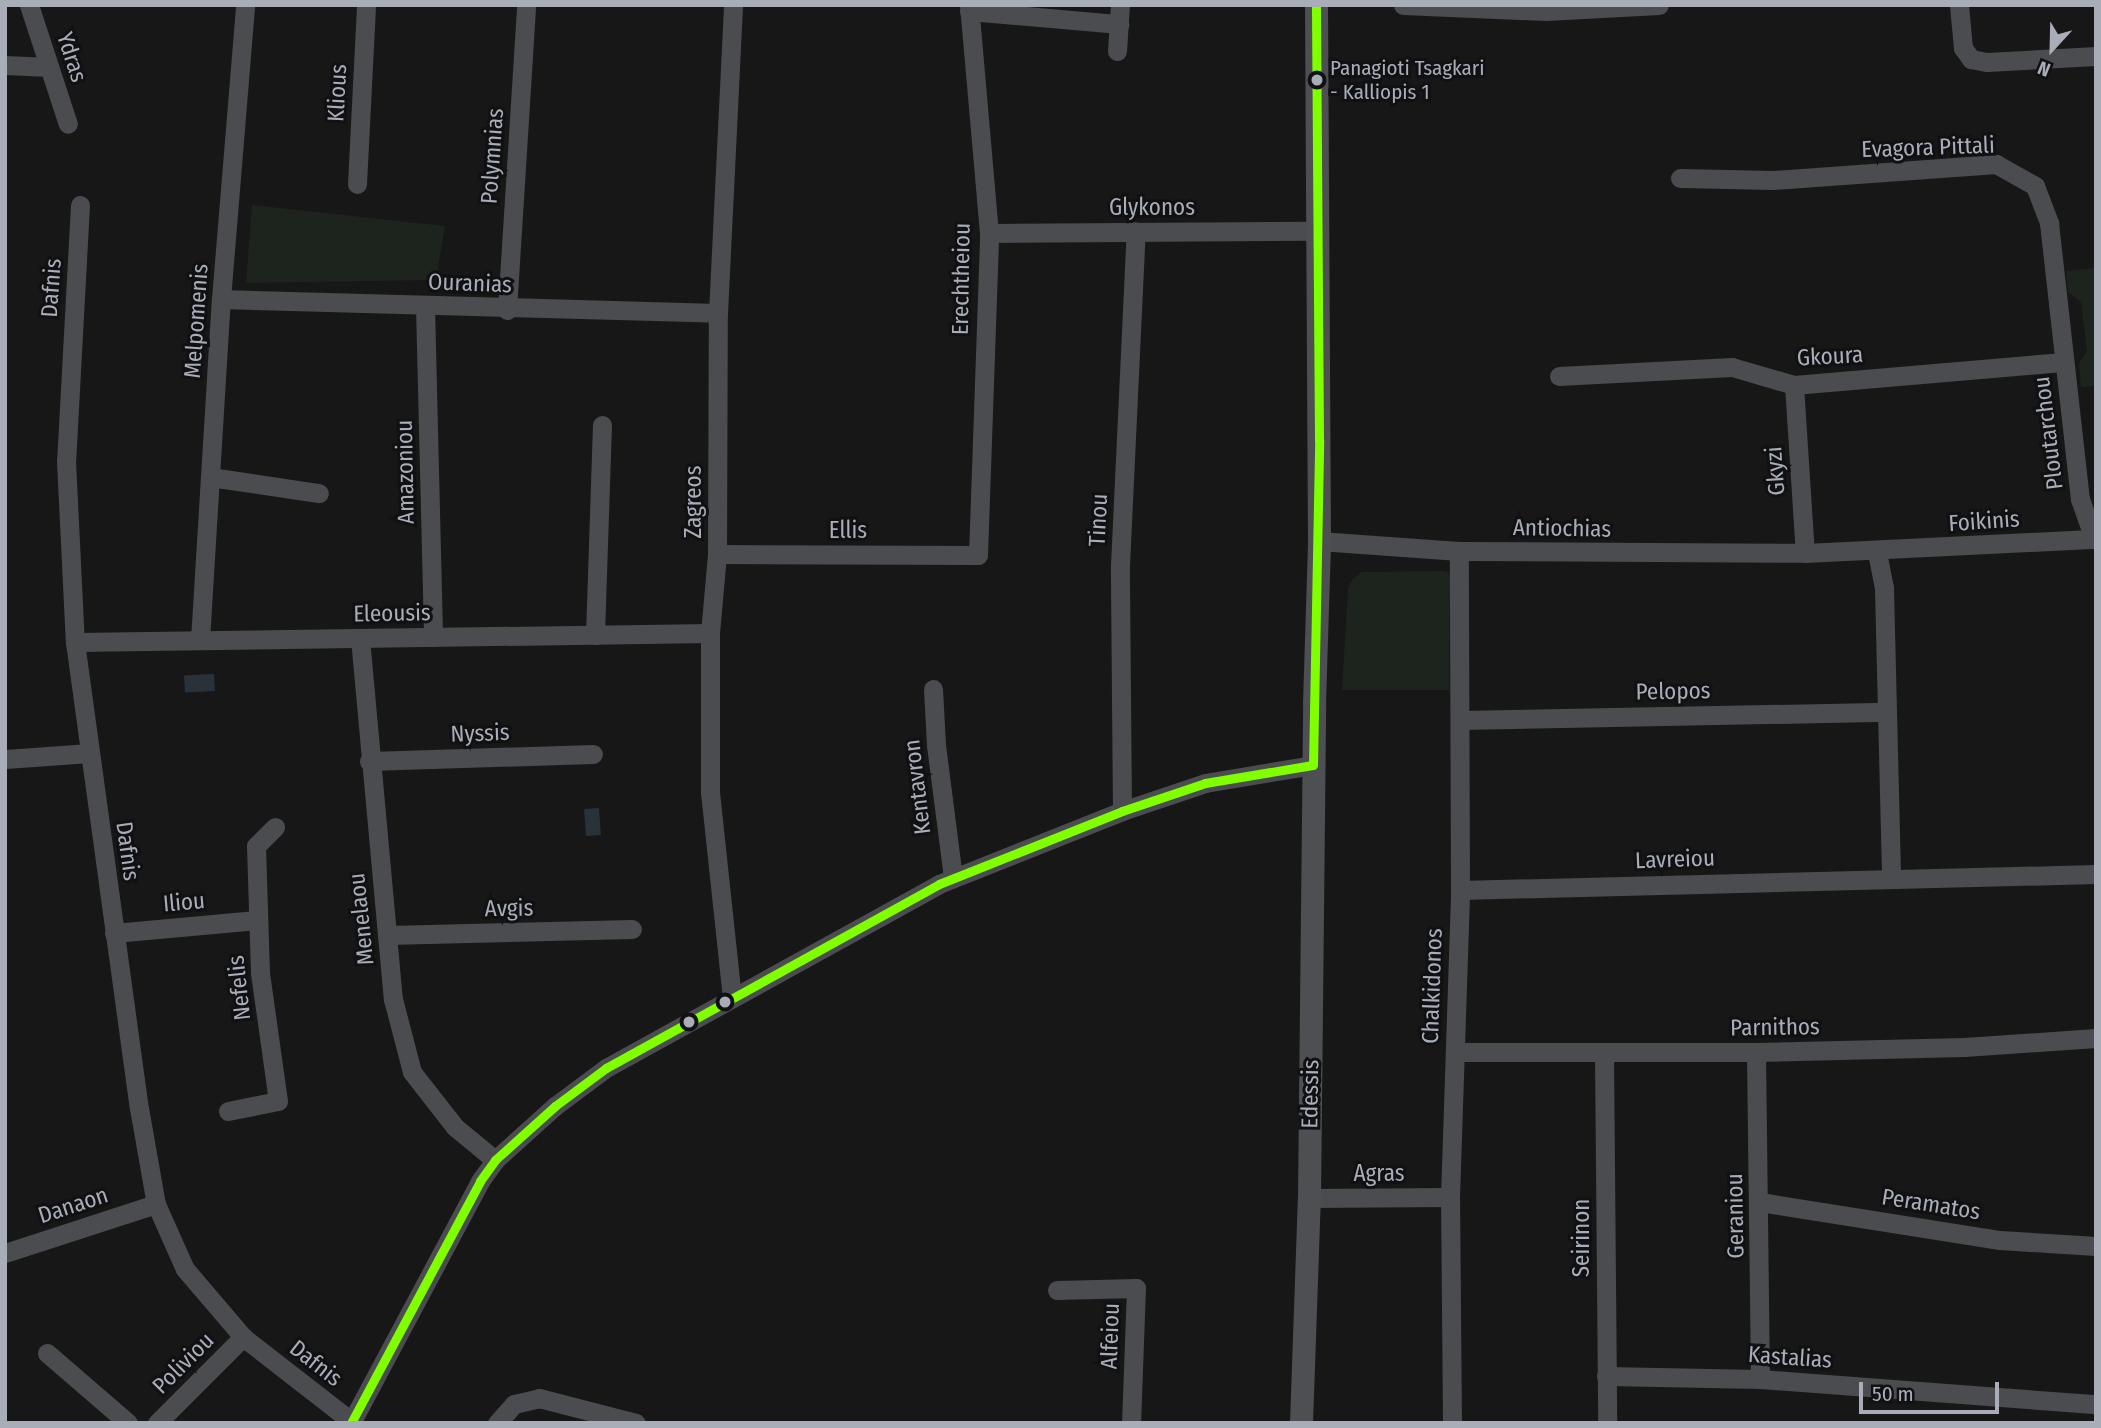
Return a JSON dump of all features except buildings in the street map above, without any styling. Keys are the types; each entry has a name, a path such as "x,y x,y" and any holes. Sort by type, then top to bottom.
{"main road":[{"name":"Edessis","path":"1301,1423 1309,1198 1318,541 1316,5"}],"street":[{"name":"Ydras","path":"29,5 68,124"},
{"name":"Melpomenis","path":"200,640 221,299 245,5"},
{"name":"Klious","path":"357,184 366,5"},
{"name":"Polymnias","path":"507,310 526,5"},
{"name":"Zagreos","path":"732,998 710,793 710,633 717,554 718,313 733,5"},
{"path":"1403,5 1546,8 1659,5"},
{"path":"1959,5 1963,48 1971,59 1987,62 2096,56"},
{"path":"969,8 1120,15 1117,51"},
{"name":"Erechtheiou","path":"969,8 989,233 978,555"},
{"path":"5,65 49,67"},
{"name":"Evagora Pittali","path":"1681,178 1773,180 1996,164 2015,173 2035,186 2049,223 2064,362"},
{"name":"Dafnis","path":"80,205 65,461 75,642 114,933 156,1204 185,1269 243,1337 351,1422"},
{"name":"Tinou","path":"1122,811 1120,565 1136,231"},
{"name":"Glykonos","path":"989,233 1315,231"},
{"name":"Ouranias","path":"221,299 507,310 718,313"},
{"name":"Amazoniou","path":"425,306 433,637"},
{"name":"Gkoura","path":"1559,376 1732,367 1794,385 2064,362"},
{"name":"Ploutarchou","path":"2064,362 2080,499 2095,539"},
{"name":"Gkyzi","path":"1794,385 1805,553"},
{"path":"595,635 602,425"},
{"path":"210,477 319,494"},
{"name":"Foikinis","path":"1805,553 1877,552 2095,539"},
{"name":"Antiochias","path":"1318,541 1459,551 1805,553"},
{"name":"Chalkidonos","path":"1452,1423 1450,1197 1460,890 1459,551"},
{"path":"1877,552 1884,588 1892,877"},
{"name":"Ellis","path":"717,554 978,555"},
{"name":"Eleousis","path":"75,642 710,633"},
{"name":"Menelaou","path":"360,638 369,761 393,999 412,1072 455,1127 495,1160"},
{"name":"Kentavron","path":"933,689 936,745 953,878"},
{"name":"Pelopos","path":"1460,720 1887,712"},
{"path":"5,759 90,753"},
{"name":"Nyssis","path":"369,761 593,754"},
{"path":"351,1422 480,1181 495,1160 555,1106 606,1068 953,878 1122,811 1205,783 1313,765"},
{"name":"Nefelis","path":"228,1111 278,1101 260,973 256,846 275,827"},
{"name":"Lavreiou","path":"1460,890 1892,877 2096,874"},
{"name":"Iliou","path":"114,933 257,920"},
{"name":"Avgis","path":"387,935 632,929"},
{"name":"Parnithos","path":"1455,1052 1756,1052 1964,1047 2096,1038"},
{"name":"Seirinon","path":"1604,1052 1607,1423"},
{"name":"Geraniou","path":"1756,1052 1760,1202 1760,1379"},
{"name":"Agras","path":"1309,1198 1450,1197"},
{"name":"Peramatos","path":"1760,1202 2000,1240 2096,1246"},
{"name":"Danaon","path":"5,1253 156,1204"},
{"name":"Alfeiou","path":"1057,1290 1136,1288 1131,1423"},
{"name":"Poliviou","path":"157,1423 243,1337"},
{"path":"47,1353 128,1423"},
{"name":"Kastalias","path":"1606,1376 1760,1379 2096,1404"},
{"path":"497,1423 514,1404 539,1398 636,1423"}],"shaded area":[{"path":"252,205 445,226 436,280 246,283"},
{"path":"2096,268 2096,386 2081,387 2079,363 2087,352 2081,302 2068,292 2066,271"},
{"path":"1362,572 1448,572 1450,577 1449,690 1342,690 1348,588 1353,579"},
{"path":"214,674 215,691 185,693 184,676"},
{"path":"599,808 601,835 586,836 584,809"}],"transit line":[{"path":"351,1423 480,1181 495,1160 555,1106 606,1068 939,884 1122,811 1205,783 1313,765 1319,440 1316,5"}],"place":[{"name":"Panagioti Tsagkari - Kalliopis 1","path":"1317,80"}]}
